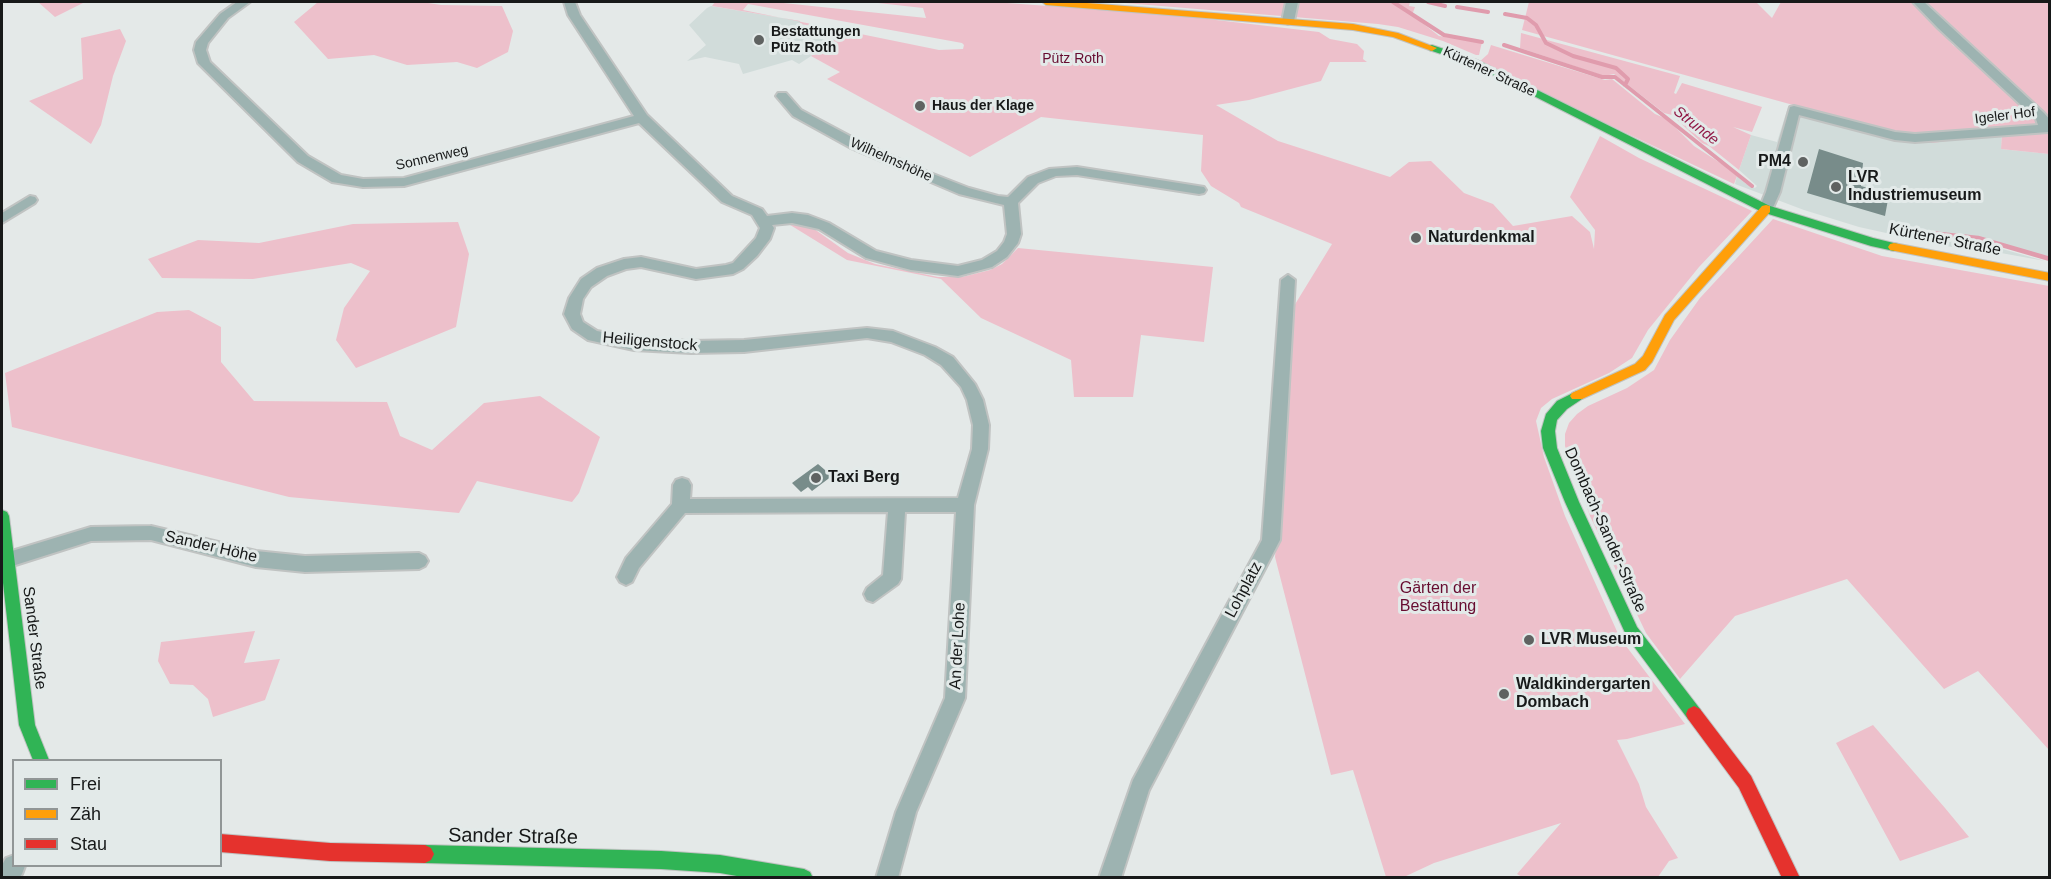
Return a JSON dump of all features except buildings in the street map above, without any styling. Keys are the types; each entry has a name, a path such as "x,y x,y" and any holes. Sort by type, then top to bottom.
{"main road":[{"name":"Kürtener Straße","path":"1046,2 1353,27 1395,35 1471,61 1766,209 1871,242 2049,277"},
{"name":"Dombach-Sander-Straße","path":"1766,209 1669,318 1641,368 1562,405 1551,418 1548,431 1550,448 1572,502 1632,632 1745,782 1791,878"},
{"name":"Sander Straße","path":"2,516 6,560 9,662 27,725 41,759"},
{"name":"Sander Straße","path":"222,843 330,852 661,860 720,864 804,878"}],"street":[{"name":"Sonnenweg","path":"244,2 224,16 202,42 200,50 204,63 303,159 338,178 363,183 404,182 434,176 642,118"},
{"path":"570,2 574,15 642,118 727,199 757,212 765,221 792,218 808,220 824,226 871,255 911,266 958,271 987,264 1002,255 1011,243 1014,234 1011,202 1033,180 1054,172 1077,171 1199,190"},
{"path":"1288,21 1293,2"},
{"name":"Igeler Hof","path":"1766,209 1773,192 1794,110 1895,136 1915,138 2043,129 2045,123 2040,116 1942,27 1918,2"},
{"name":"Wilhelmshöhe","path":"782,96 797,113 856,145 964,191 1011,202"},
{"path":"2,219 30,200"},
{"name":"Heiligenstock","path":"765,221 766,233 757,248 742,263 728,270 696,274 645,262 624,264 599,274 586,283 576,298 573,314 577,325 586,333 596,337 634,344 690,347 744,346 867,333 893,337 930,351 947,361 967,384 975,400 981,424 980,449 967,489 965,505"},
{"name":"Lohplatz","path":"1110,878 1140,787 1271,540 1288,280"},
{"path":"626,577 632,563 681,506 682,485"},
{"path":"873,594 892,579 897,505"},
{"path":"681,506 965,505"},
{"name":"An der Lohe","path":"886,878 906,812 955,698 965,505"},
{"name":"Sander Höhe","path":"6,560 91,534 151,533 256,559 305,564 419,561"}],"shaded area":[{"path":"711,6 849,31 799,64 792,60 743,74 739,64 705,57 687,61 706,45 689,25"},
{"path":"1788,107 1899,138 2002,134 2001,149 2049,154 2049,258 1969,236 1931,236 1904,232 1904,235 1943,242 1974,241 2045,261 1945,246 1859,227 1804,210 1735,184 1737,176 1755,188 1757,186 1739,170 1751,135 1777,142"}],"green space":[{"path":"38,2 85,2 55,17"},
{"path":"318,2 422,2 441,5 502,6 513,31 508,52 477,68 457,62 407,65 374,55 328,59 294,22"},
{"path":"715,2 774,2 926,18 923,8 869,2 993,2 1173,15 1319,32 1330,39 1357,44 1364,51 1363,59 1367,62 1330,62 1321,81 1249,100 1216,105 1278,141 1390,177 1409,162 1431,161 1464,193 1493,204 1513,226 1572,216 1590,232 1594,249 1595,230 1570,197 1600,136 1639,158 1752,211 1699,267 1648,330 1632,358 1609,373 1552,399 1541,408 1536,421 1544,457 1565,516 1620,638 1685,724 1617,740 1639,784 1646,807 1678,858 1669,861 1658,877 1522,877 1517,874 1561,823 1434,863 1404,877 1386,877 1353,770 1331,775 1275,557 1294,306 1332,244 1241,207 1239,203 1211,186 1201,171 1203,135 1041,117 970,157 827,79 840,72 811,56 848,31 939,50 963,49 962,43 748,4 743,10 781,18 712,6"},
{"path":"1113,2 1410,2 1409,6 1415,7 1412,15 1439,36 1482,42 1479,55 1476,55 1443,41 1398,27 1378,24"},
{"path":"1529,2 1756,2 1772,18 1781,2 1915,2 1953,45 1985,68 2037,115 2038,128 1898,134 1522,30"},
{"path":"1922,2 2049,2 2049,120 1924,5"},
{"path":"800,22 841,30 800,24"},
{"path":"120,29 126,41 113,76 101,125 91,144 29,101 83,79 81,38"},
{"path":"1521,33 1680,76 1674,93 1676,94 1682,83 1762,107 1752,132 1733,127 1751,135 1739,170 1702,143 1672,115 1664,113 1614,74 1604,76 1520,48"},
{"path":"1491,45 1605,80 1612,79 1655,114 1667,119 1694,146 1737,176 1734,184 1478,63 1488,54"},
{"path":"2049,132 2049,154 2001,149 2002,134 1932,143 1905,137"},
{"path":"1773,219 1882,256 2049,286 2049,750 1978,671 1944,689 1847,579 1735,616 1680,679 1646,633 1590,516 1565,446 1565,434 1569,423 1588,406 1627,388 1654,370 1670,340 1700,298"},
{"path":"458,222 469,254 456,327 356,368 336,340 344,308 370,271 351,263 253,279 162,278 148,259 198,240 259,243 353,224"},
{"path":"787,223 810,226 848,253 875,264 938,277 962,277 990,270 1002,264 1018,248 1213,267 1204,342 1141,335 1133,397 1074,397 1071,360 981,318 941,279 847,260"},
{"path":"189,310 221,327 221,362 254,401 387,402 400,436 432,450 484,403 540,396 600,437 579,493 572,502 477,481 459,513 289,497 12,427 5,373 157,312"},
{"path":"255,631 244,663 280,659 265,700 213,717 208,699 193,685 170,684 158,661 161,642"},
{"path":"1873,725 1969,837 1900,861 1836,743"}],"waterway":[{"name":"Strunde","path":"1393,2 1444,35 1482,42"},
{"name":"Strunde","path":"1428,2 1445,6"},
{"name":"Strunde","path":"1457,7 1488,12"},
{"name":"Strunde","path":"1505,14 1527,18 1536,25 1546,43 1573,56 1616,68 1628,79 1625,85"},
{"name":"Strunde","path":"1504,45 1602,77 1615,77 1625,85"},
{"name":"Strunde","path":"1625,85 1752,186"},
{"name":"Strunde","path":"1911,230 1928,233"},
{"name":"Strunde","path":"1920,232 1928,233"},
{"name":"Strunde","path":"1928,233 1978,238 2050,259"}],"traffic: fast":[{"path":"1432,48 1474,62 1766,209 1894,247"},
{"path":"1577,396 1562,405 1551,418 1548,431 1550,448 1572,502 1632,632 1694,714"},
{"path":"2,516 27,725 41,759"},
{"path":"425,854 661,860 720,864 804,878"}],"traffic: slow":[{"path":"1046,2 1353,27 1395,35 1432,48"},
{"path":"1577,396 1640,367 1648,359 1669,318 1766,209"},
{"path":"1894,247 2050,277"}],"traffic: jam":[{"path":"1694,714 1745,782 1791,878"},
{"path":"222,843 330,852 425,854"}],"place":[{"name":"Bestattungen Pütz Roth","path":"759,40"},
{"name":"Haus der Klage","path":"920,106"},
{"name":"PM4","path":"1803,162"},
{"name":"LVR Industriemuseum","path":"1836,187"},
{"name":"Naturdenkmal","path":"1416,238"},
{"name":"Taxi Berg","path":"816,478"},
{"name":"LVR Museum","path":"1529,640"},
{"name":"Waldkindergarten Dombach","path":"1504,694"}],"park label":[{"name":"Pütz Roth","path":"1073,59"},
{"name":"Gärten der Bestattung","path":"1438,598"}]}
